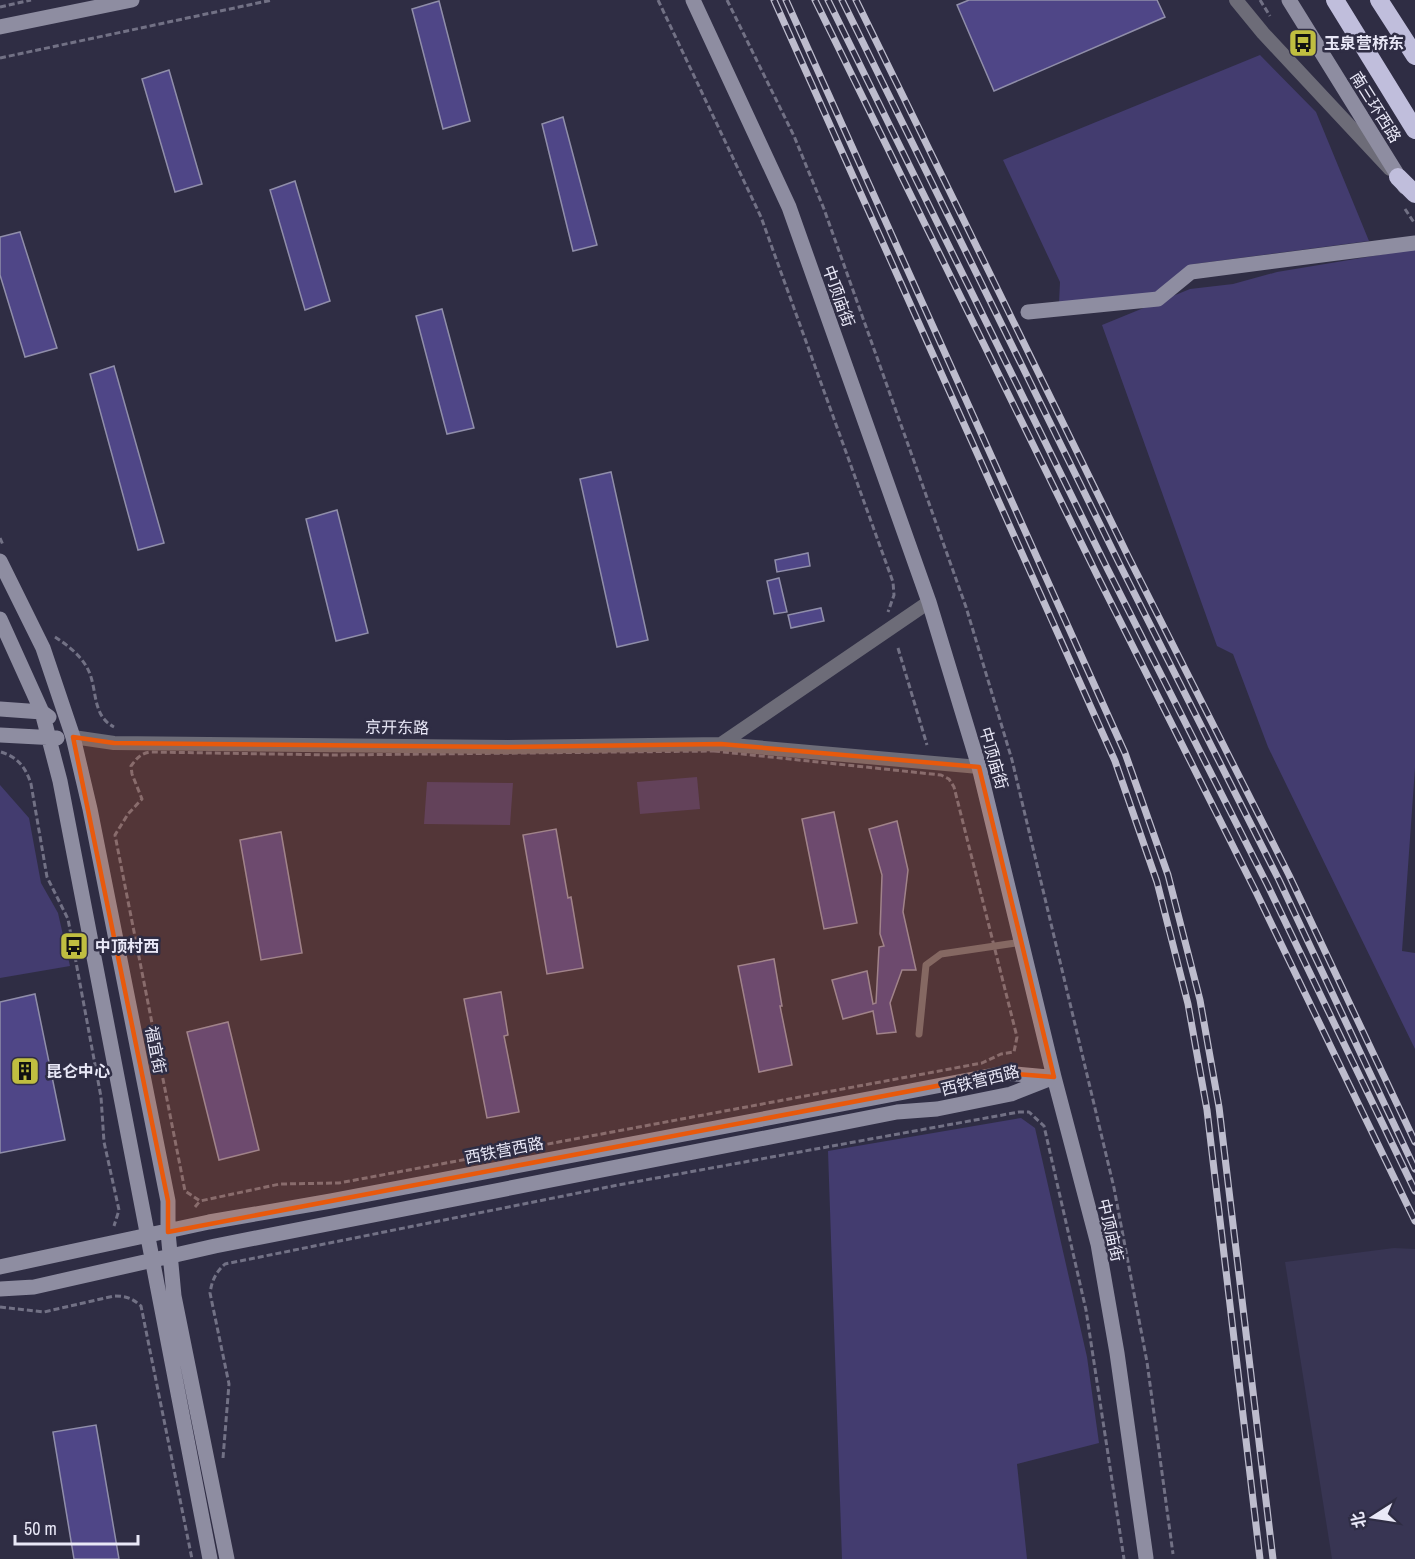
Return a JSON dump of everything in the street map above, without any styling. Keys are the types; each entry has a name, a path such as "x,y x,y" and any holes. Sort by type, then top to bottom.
{"highway":[{"path":"1335,0 1415,130"},
{"path":"1379,0 1415,56"},
{"path":"1398,177 1415,194"}],"street":[{"path":"0,27 132,0"},
{"name":"中顶庙街","path":"693,0 789,207 929,602 979,767 1054,1077 1098,1244 1117,1353 1146,1558"},
{"path":"1236,0 1263,33 1398,177"},
{"name":"南三环西路","path":"1289,0 1415,202"},
{"path":"1028,312 1158,299 1191,272 1415,243"},
{"name":"福宜街","path":"3,555 43,648 73,737 90,809 168,1201 168,1232 174,1296 227,1559"},
{"path":"721,744 929,602"},
{"path":"0,619 42,712 60,781 210,1559"},
{"path":"0,709 42,712 73,737"},
{"name":"京开东路","path":"0,735 50,739 73,737 114,742 460,746 721,744"},
{"path":"721,744 979,767"},
{"name":"西铁营西路","path":"0,1267 209,1222 331,1202 1005,1073 1054,1077"},
{"name":"西铁营西路","path":"0,1289 34,1287 171,1256 886,1114 937,1109 980,1101 1011,1094 1054,1077"}],"lane":[{"path":"919,1034 926,965 941,954 1022,942"}],"path":[{"path":"0,7 31,0"},
{"path":"0,58 272,0"},
{"path":"658,0 761,217 893,582 894,595 887,614"},
{"path":"0,538 3,555"},
{"path":"50,634 71,647 90,673 101,717 116,728"},
{"path":"898,648 927,745"},
{"path":"195,1207 200,1201 280,1184 339,1184 982,1063 1001,1054 1014,1052 1017,1037 954,787 949,779 941,775 714,751 346,755 144,752 131,766 142,799 128,814 115,835 185,1191 200,1201"},
{"path":"0,752 11,755 26,770 31,784 47,877 68,919 101,1097 104,1142 119,1210 115,1224 109,1230"},
{"path":"223,1463 229,1384 210,1293 214,1277 225,1264 618,1185 1029,1112 1044,1126 1086,1310 1124,1559"},
{"path":"208,1274 214,1277"},
{"path":"0,1307 44,1312 114,1296 135,1299 141,1306 145,1316 192,1559"}],"highlighted area":[{"path":"73,737 114,743 508,747 721,744 979,767 1054,1077 1005,1073 168,1232 168,1201"}],"shaded area":[{"path":"1260,55 1316,112 1369,241 1194,264 1154,293 1059,304 1060,282 1003,160"},
{"path":"1415,249 1415,768 1402,951 1415,953 1415,1049 1268,747 1233,654 1217,646 1102,325 1190,289 1233,284 1277,272"},
{"path":"697,777 700,809 640,814 637,782"},
{"path":"427,782 513,783 510,825 424,824"},
{"path":"0,785 29,818 41,883 58,913 70,966 0,978"},
{"path":"1021,1118 1035,1128 1087,1357 1099,1443 1017,1464 1027,1559 842,1559 828,1151"},
{"path":"1394,1248 1415,1249 1415,1559 1332,1559 1285,1262"}],"building":[{"path":"969,0 1157,0 1165,17 994,91 957,5"},
{"path":"439,1 470,121 443,129 412,9"},
{"path":"169,70 202,184 175,192 142,79"},
{"path":"563,117 597,245 573,251 542,124"},
{"path":"295,181 330,301 305,310 270,190"},
{"path":"20,232 57,348 25,357 0,275 0,237"},
{"path":"442,309 474,428 447,434 416,316"},
{"path":"114,366 164,543 138,550 90,374"},
{"path":"611,472 648,640 617,647 580,479"},
{"path":"337,510 368,633 336,641 306,519"},
{"path":"808,553 810,566 777,572 775,560"},
{"path":"779,578 787,612 774,614 767,581"},
{"path":"821,608 824,621 791,628 788,615"},
{"path":"834,812 857,923 824,929 802,819"},
{"path":"897,821 908,870 903,912 916,970 902,970 890,1003 896,1032 877,1034 873,1011 843,1019 832,980 867,971 873,1004 876,1003 879,947 884,946 880,934 882,875 869,829"},
{"path":"556,829 583,968 547,974 523,835"},
{"path":"281,832 302,953 261,960 240,840"},
{"path":"774,959 782,1006 780,1006 792,1065 759,1072 738,966"},
{"path":"501,992 508,1035 504,1036 519,1112 487,1118 464,999"},
{"name":"昆仑中心","path":"35,994 65,1140 0,1153 0,1002"},
{"path":"228,1022 259,1150 219,1160 187,1032"},
{"path":"96,1425 119,1559 74,1559 53,1432"}],"railway":[{"path":"774,0 1115,761 1157,882 1188,1004 1207,1110 1260,1559"},
{"path":"786,0 1125,753 1168,875 1200,1000 1219,1107 1273,1559"},
{"path":"815,0 1097,575 1256,892 1415,1221"},
{"path":"828,0 1108,570 1267,884 1415,1191"},
{"path":"842,0 1119,563 1279,880 1415,1169"},
{"path":"856,0 1129,558 1289,875 1415,1142"}],"place":[{"name":"玉泉营桥东","path":"1303,43"},
{"name":"中顶村西","path":"74,946"},
{"name":"昆仑中心","path":"25,1071"}]}
